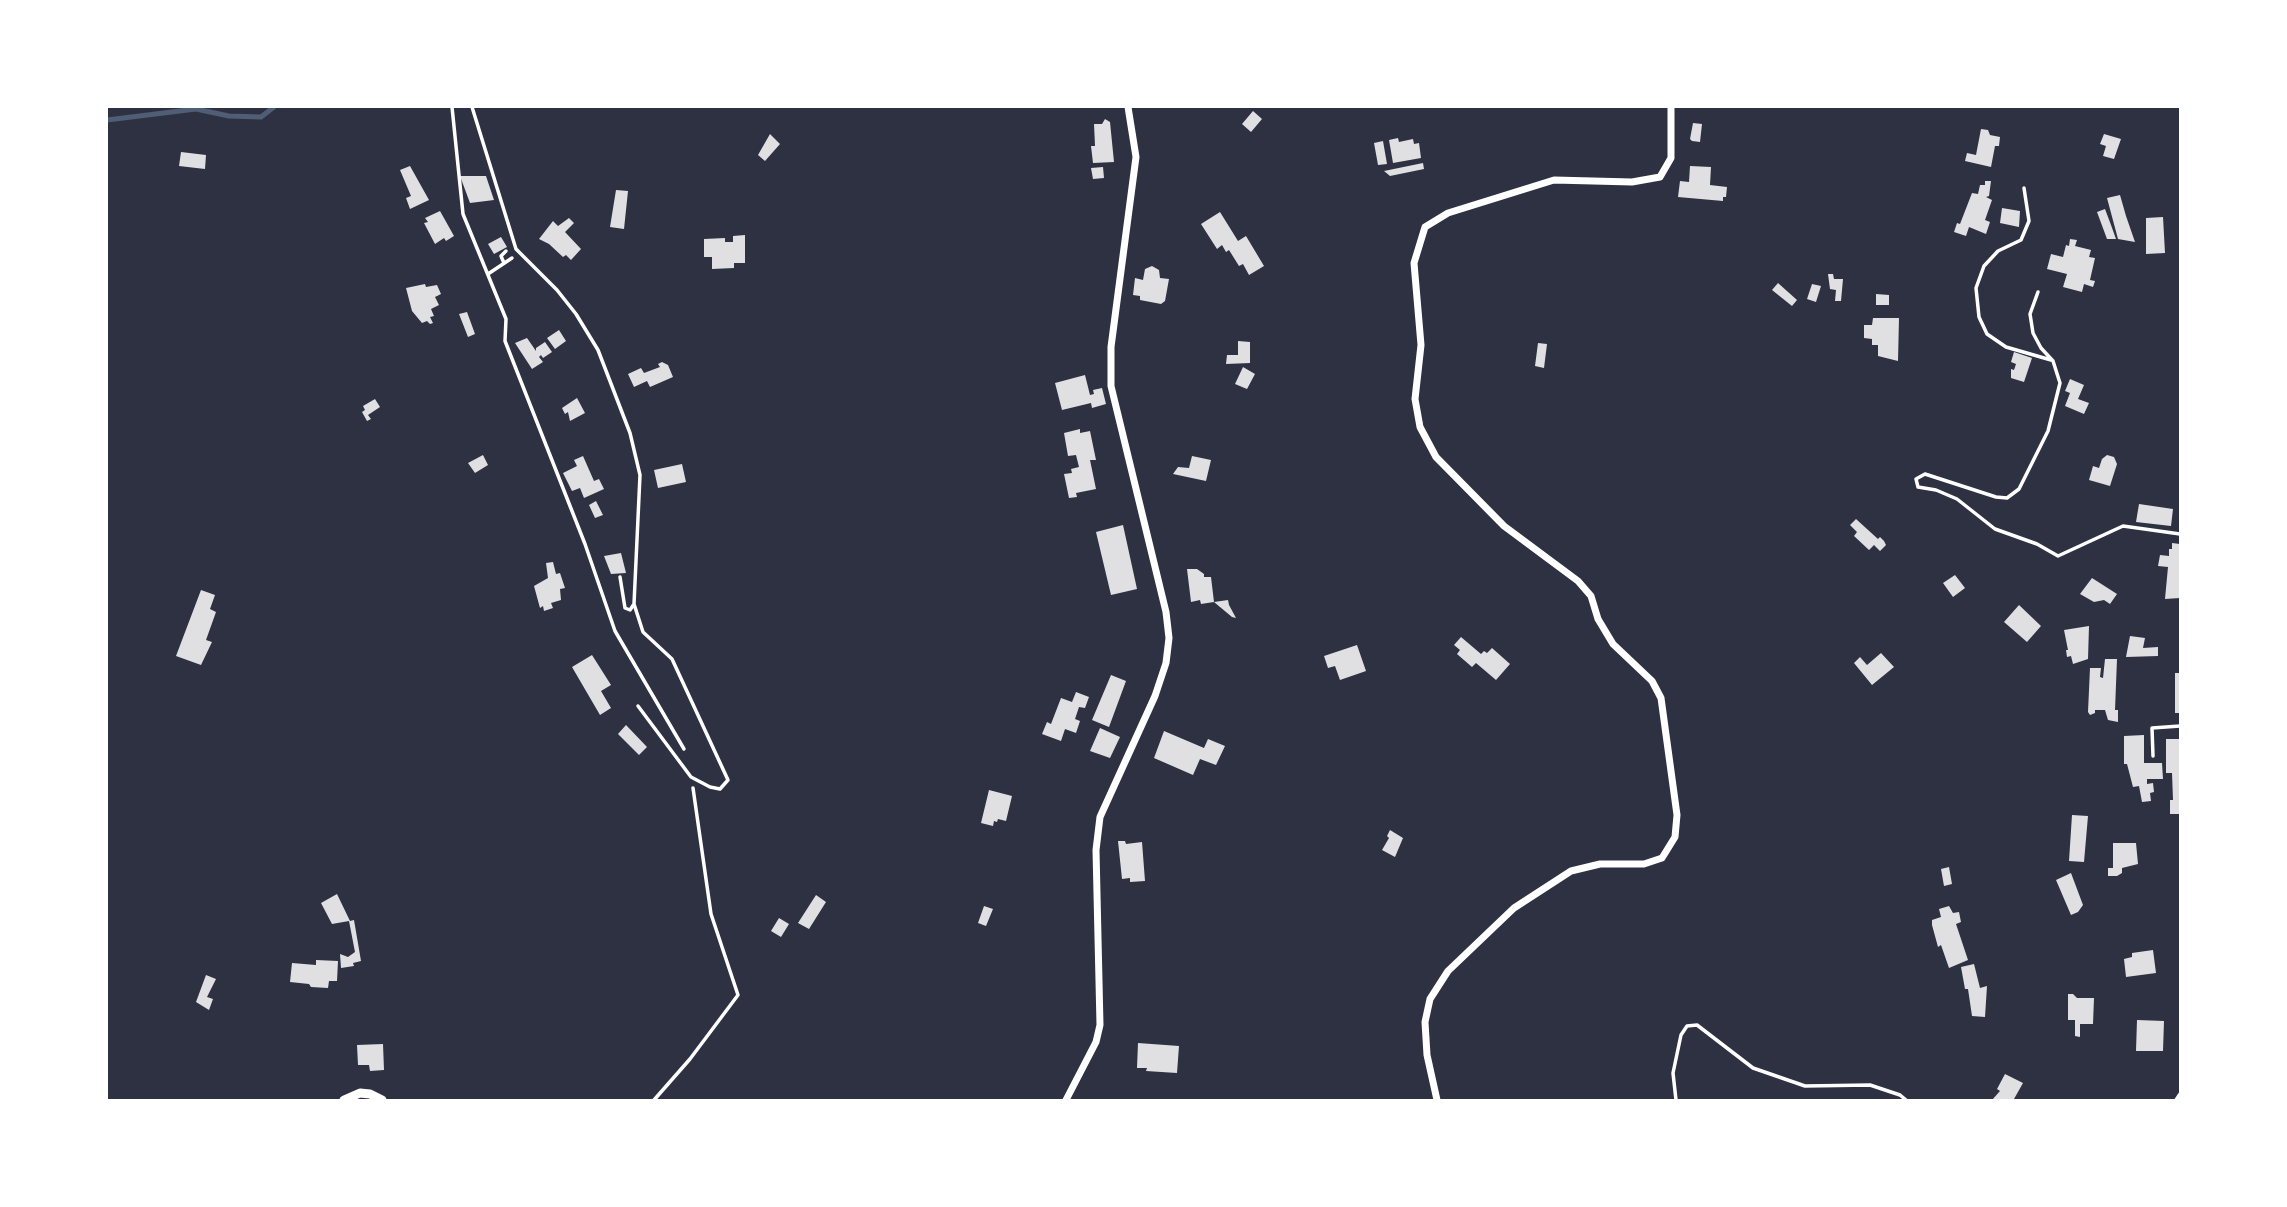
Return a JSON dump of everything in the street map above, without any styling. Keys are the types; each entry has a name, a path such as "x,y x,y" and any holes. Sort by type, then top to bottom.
{"street":[{"path":"1066,1100 1096,1042 1100,1026 1096,850 1100,817 1155,696 1166,663 1169,638 1166,612 1111,386 1111,347 1136,158 1128,107"},
{"path":"1437,1100 1427,1055 1425,1022 1430,999 1448,971 1514,908 1571,870 1600,864 1644,864 1662,858 1675,837 1677,815 1661,698 1652,681 1613,644 1598,619 1591,596 1578,581 1504,526 1436,457 1420,427 1415,399 1421,345 1414,263 1425,227 1448,213 1554,180 1632,182 1660,177 1671,158 1671,107"},
{"path":"344,1100 360,1093 382,1100"}],"lane":[{"path":"472,107 519,254 557,290 576,314 598,350 630,433 640,475 634,604 643,632 673,659 728,780 720,789 691,777 638,706"},
{"path":"2024,188 2029,221 2021,240 1998,251 1984,266 1976,288 1979,317 1987,334 2006,346 2053,361"},
{"path":"2038,292 2030,314 2033,333 2041,348 2053,361 2060,383 2048,431 2020,489 2007,498 1925,474 1916,479 1918,487 1936,490 1956,499 1995,529 2036,544 2058,556 2123,526 2180,534"},
{"path":"620,578 625,608 630,610 634,604"},
{"path":"2153,755 2152,728 2180,726"},
{"path":"1676,1100 1673,1073 1681,1035 1687,1027 1697,1025 1753,1068 1805,1086 1870,1085 1906,1100"},
{"path":"2176,1100 2180,1094"}],"path":[{"path":"452,107 463,214 506,319 505,341 585,544 615,631 684,747 691,777 711,914 738,995 690,1059 654,1100"},
{"path":"488,274 519,254"}],"building":[{"path":"1253,111 1262,119 1251,132 1242,124"},
{"path":"1105,119 1110,122 1114,162 1093,163 1091,146 1095,146 1094,124 1102,124"},
{"path":"1693,123 1702,124 1700,142 1690,139"},
{"path":"1981,129 2000,137 1999,146 1995,146 1991,167 1965,161 1967,153 1976,155"},
{"path":"770,134 780,144 765,161 758,155"},
{"path":"2104,134 2121,139 2114,159 2103,156 2106,146 2100,144"},
{"path":"1398,138 1399,142 1413,139 1414,144 1419,143 1421,158 1393,163 1389,140"},
{"path":"1383,141 1387,164 1378,165 1374,143"},
{"path":"181,152 206,155 205,169 179,166"},
{"path":"1423,163 1424,169 1390,176 1384,171"},
{"path":"410,166 429,200 410,209 406,198 411,196 400,170"},
{"path":"1690,166 1711,167 1710,185 1727,187 1723,201 1678,197 1680,181 1689,182"},
{"path":"1103,167 1104,178 1093,179 1091,168"},
{"path":"460,176 486,176 494,200 470,203"},
{"path":"1985,181 1991,181 1989,196 1986,197 1992,200 1985,220 1990,222 1986,234 1969,227 1966,236 1954,232 1972,193 1978,194 1980,185 1985,185"},
{"path":"616,190 628,191 624,229 610,227"},
{"path":"2120,195 2135,242 2118,239 2107,198"},
{"path":"2002,208 2020,211 2019,227 2000,223"},
{"path":"2105,209 2116,239 2107,239 2097,212"},
{"path":"440,211 454,236 435,244 424,223 428,222 425,218"},
{"path":"1220,212 1238,241 1246,236 1264,266 1249,275 1243,264 1239,266 1229,250 1226,252 1222,245 1217,249 1201,224"},
{"path":"2163,217 2165,253 2146,254 2146,218"},
{"path":"569,218 574,223 565,232 581,249 571,260 539,239 553,221 558,226"},
{"path":"745,235 745,263 734,263 734,268 712,269 712,257 704,257 704,239 725,238 725,242 733,242 733,236"},
{"path":"501,237 507,247 494,254 488,244"},
{"path":"2070,239 2077,240 2075,246 2091,250 2089,257 2095,258 2090,280 2095,281 2093,287 2084,284 2082,292 2063,287 2067,274 2047,269 2051,254 2063,257"},
{"path":"1152,266 1159,270 1160,278 1169,279 1165,301 1161,304 1140,300 1140,296 1133,295 1135,278 1143,280 1145,269"},
{"path":"1828,274 1833,274 1834,279 1843,279 1841,301 1835,301 1836,290 1830,289"},
{"path":"1778,283 1797,300 1792,306 1772,290"},
{"path":"425,284 426,287 437,285 441,294 435,297 439,305 431,309 434,316 430,317 433,323 430,324 427,321 422,323 412,311 406,288"},
{"path":"1812,284 1821,286 1816,302 1807,299"},
{"path":"1876,294 1889,295 1889,305 1876,305"},
{"path":"467,312 475,334 468,337 459,314"},
{"path":"1873,318 1899,318 1898,361 1878,356 1878,345 1872,345 1872,339 1864,338 1864,325 1872,325"},
{"path":"559,330 566,341 555,349 547,338"},
{"path":"527,338 536,351 536,348 545,342 552,352 543,358 541,355 539,357 543,362 532,369 515,343"},
{"path":"1238,341 1250,342 1250,363 1226,364 1227,355 1238,355"},
{"path":"1538,343 1547,344 1544,368 1535,366"},
{"path":"2014,352 2032,358 2024,382 2011,378 2011,369 2014,370 2016,364 2011,362"},
{"path":"662,362 668,365 673,377 650,387 647,381 634,387 628,374 641,368 644,373 660,367 658,364"},
{"path":"1243,367 1255,374 1247,389 1235,384"},
{"path":"1085,375 1090,395 1094,394 1093,390 1102,388 1106,404 1092,408 1091,403 1062,410 1055,383"},
{"path":"2070,379 2084,385 2078,399 2089,403 2084,414 2065,406 2070,393 2065,391"},
{"path":"577,398 585,413 570,421 568,412 565,414 562,408"},
{"path":"375,399 380,407 368,415 371,419 367,421 362,412 365,410 363,406"},
{"path":"1080,429 1080,433 1090,431 1096,460 1090,460 1096,489 1076,493 1077,497 1069,498 1064,474 1072,473 1071,469 1079,467 1076,455 1068,456 1064,433"},
{"path":"483,455 488,465 475,473 468,463"},
{"path":"2107,455 2114,457 2117,464 2110,486 2089,480 2093,466 2099,468 2102,459"},
{"path":"583,456 594,481 599,479 604,489 584,498 580,488 572,491 563,473 577,466 574,460"},
{"path":"1192,456 1211,460 1206,481 1173,474 1178,467 1189,468"},
{"path":"682,464 686,482 658,488 654,470"},
{"path":"596,501 603,515 595,518 589,505"},
{"path":"2139,504 2173,509 2171,526 2136,522"},
{"path":"1856,519 1878,539 1880,537 1884,541 1886,545 1880,551 1874,545 1869,550 1854,536 1857,532 1850,525"},
{"path":"1123,525 1137,589 1111,595 1096,532"},
{"path":"2172,543 2180,544 2180,598 2165,599 2168,567 2158,566 2160,555 2169,556"},
{"path":"621,553 626,573 611,574 604,556"},
{"path":"553,562 556,574 560,573 565,588 560,589 561,600 551,603 553,608 544,611 543,606 540,608 534,586 548,578 546,563"},
{"path":"1187,569 1197,569 1204,577 1211,577 1214,602 1191,602"},
{"path":"1955,575 1965,588 1953,597 1943,583"},
{"path":"2092,578 2117,594 2110,604 2104,600 2094,602 2080,594"},
{"path":"201,590 215,595 210,609 216,612 206,640 212,642 201,665 176,656"},
{"path":"1228,600 1229,605 1236,618 1214,602"},
{"path":"2019,605 2041,626 2027,642 2004,622"},
{"path":"2089,626 2088,659 2073,664 2071,656 2067,657 2064,630"},
{"path":"2130,636 2145,638 2143,648 2158,647 2158,656 2126,657"},
{"path":"1461,637 1481,654 1492,648 1510,664 1496,680 1476,663 1472,667 1457,654 1460,650 1454,645"},
{"path":"1357,645 1366,671 1340,680 1335,666 1328,668 1324,656"},
{"path":"1881,653 1894,667 1872,685 1854,663 1860,657 1867,665"},
{"path":"592,655 611,685 601,691 611,708 600,715 572,667"},
{"path":"2105,659 2117,659 2115,710 2118,710 2118,722 2108,720 2105,710 2095,710 2095,713 2090,715 2088,712 2090,668 2101,668 2100,677 2103,678"},
{"path":"2175,673 2180,673 2180,713 2175,713"},
{"path":"1111,675 1126,681 1109,727 1092,720"},
{"path":"1076,692 1089,697 1085,708 1079,707 1075,719 1080,721 1076,733 1065,729 1061,741 1042,734 1047,722 1051,724 1061,698 1072,702"},
{"path":"626,725 647,747 639,755 618,734"},
{"path":"1100,728 1120,737 1110,758 1090,751"},
{"path":"1164,731 1204,748 1208,739 1225,746 1216,765 1200,759 1193,775 1154,758"},
{"path":"2144,735 2144,763 2162,763 2163,779 2147,779 2147,784 2153,783 2154,792 2150,793 2151,801 2142,802 2139,786 2133,787 2127,764 2124,764 2124,736"},
{"path":"2166,739 2180,739 2180,814 2170,814 2170,800 2173,800 2172,773 2166,773"},
{"path":"989,790 1012,796 1006,821 998,819 993,826 981,823"},
{"path":"2072,815 2088,816 2084,862 2069,861"},
{"path":"1390,830 1403,838 1395,857 1382,850"},
{"path":"1118,841 1125,841 1126,844 1142,842 1145,881 1130,882 1130,878 1122,879"},
{"path":"2113,843 2136,843 2138,864 2122,868 2122,873 2117,876 2108,876 2108,868 2113,868"},
{"path":"1949,867 1952,884 1944,886 1941,869"},
{"path":"2071,873 2083,905 2078,912 2071,915 2056,880"},
{"path":"337,894 350,921 354,920 361,961 353,963 354,966 341,968 340,954 348,957 355,952 349,921 332,924 321,903"},
{"path":"816,895 826,902 809,929 798,923"},
{"path":"984,906 993,909 986,926 978,923"},
{"path":"1949,906 1953,913 1959,912 1961,922 1956,924 1968,960 1949,968 1941,945 1938,947 1932,920 1941,917 1939,909"},
{"path":"779,918 789,924 781,937 771,931"},
{"path":"2153,950 2156,973 2126,977 2124,959 2132,957 2132,953"},
{"path":"316,960 338,961 337,981 329,981 328,988 290,982 292,963 316,965"},
{"path":"1974,964 1980,988 1987,986 1985,1017 1972,1016 1968,989 1965,989 1961,967"},
{"path":"206,975 216,979 207,997 213,999 209,1010 196,1002"},
{"path":"2068,994 2077,998 2094,998 2093,1024 2080,1024 2080,1037 2075,1036 2075,1020 2068,1020"},
{"path":"2137,1020 2164,1021 2163,1051 2136,1051"},
{"path":"1138,1043 1179,1046 1177,1073 1137,1068"},
{"path":"383,1044 384,1070 370,1071 369,1065 358,1065 357,1045"},
{"path":"2005,1074 2023,1083 2014,1099 1992,1100 2000,1091 1997,1089"}],"waterway":[{"path":"107,120 196,109 229,116 261,117 274,107"}]}
